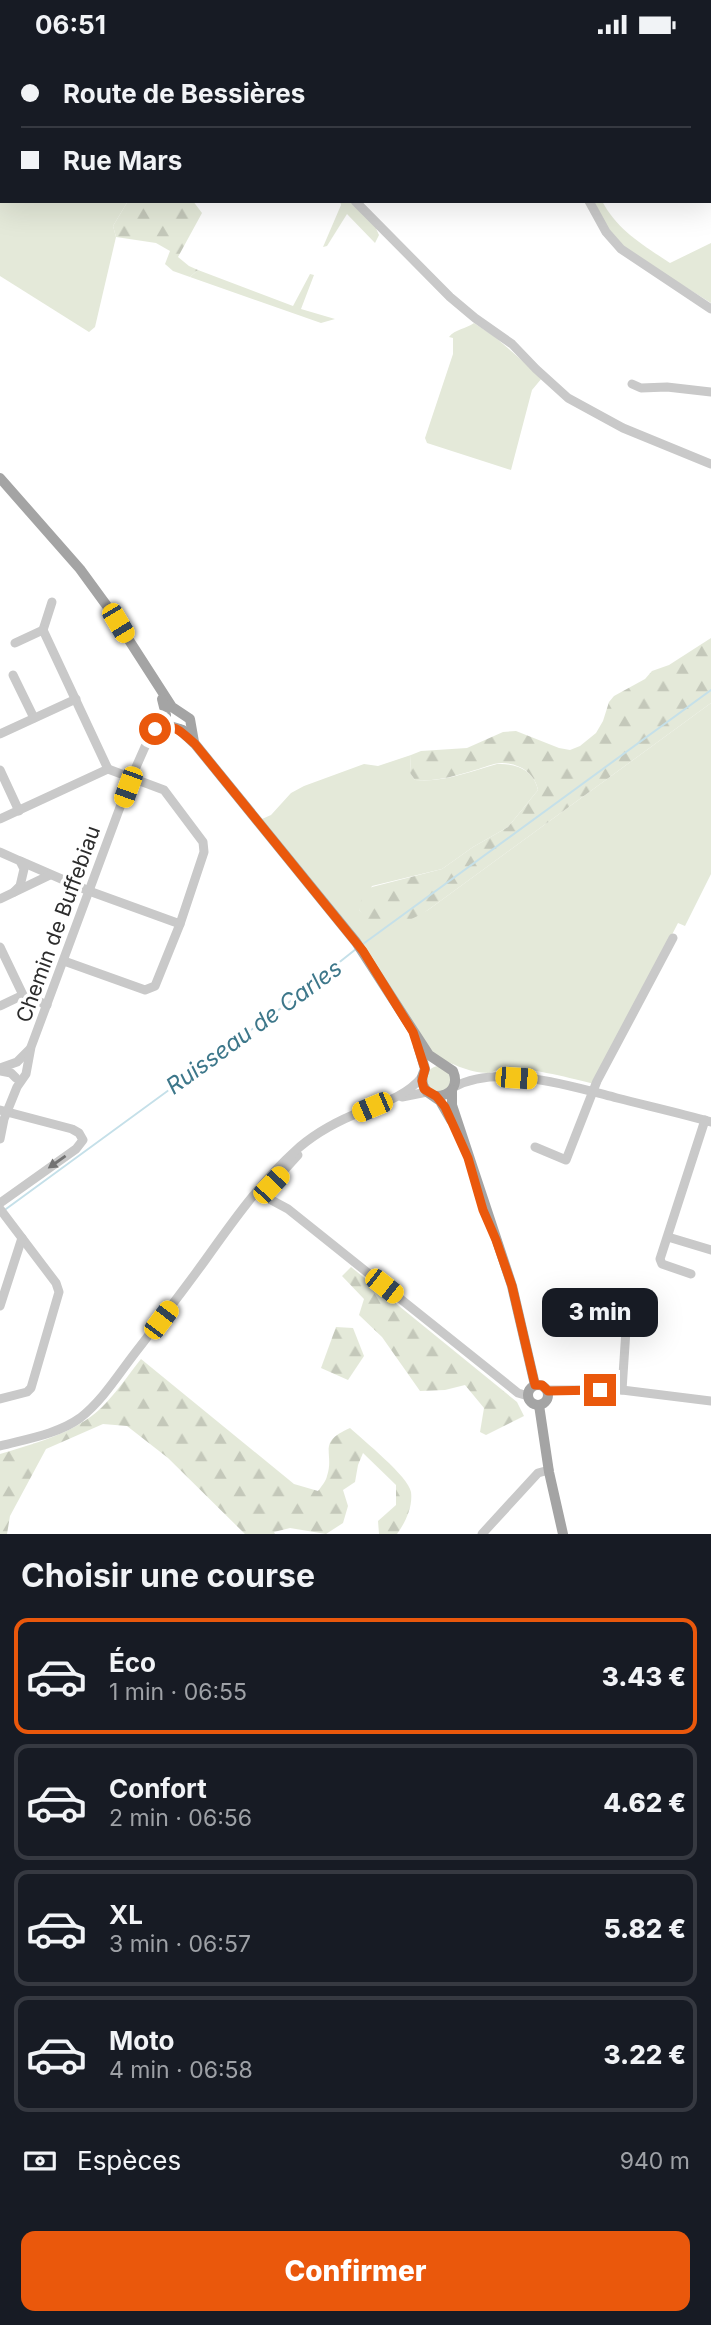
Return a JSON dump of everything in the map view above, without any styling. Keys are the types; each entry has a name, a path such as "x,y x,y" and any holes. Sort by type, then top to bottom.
{"main road":[{"path":"0,478 80,569 107,606 161,693 171,719 195,744 359,946 413,1032 429,1055 440,1063"},
{"path":"171,719 189,718 195,744"},
{"path":"171,719 186,729 191,726"},
{"path":"413,1032 423,1073 423,1085 445,1107 468,1158"},
{"path":"423,1073 433,1063 448,1065 453,1071 456,1080 452,1104 512,1286 535,1385"},
{"path":"431,1094 445,1095 453,1088"},
{"path":"535,1385 542,1385 548,1391 545,1402 539,1405 530,1402 528,1396 530,1388 535,1385"},
{"path":"539,1405 563,1534"}],"street":[{"path":"357,203 450,297 475,319 512,344 568,398 623,428 711,464"},
{"path":"590,203 607,232 621,249 711,309"},
{"path":"632,384 641,388 667,387 711,392"},
{"path":"52,602 43,630 108,769"},
{"path":"15,643 43,630"},
{"path":"13,675 34,718"},
{"path":"0,734 76,699"},
{"name":"Chemin de Buffebiau","path":"0,1069 19,1076 132,777 151,736 171,719"},
{"path":"0,820 108,769 163,790 203,842 204,852 180,924 155,986 151,989 138,988 64,961"},
{"path":"0,770 19,811"},
{"path":"0,852 89,891 180,924"},
{"path":"15,892 24,874 20,861"},
{"path":"0,899 50,875"},
{"path":"535,1147 566,1160 593,1091 673,938"},
{"path":"0,947 23,995 47,1005"},
{"path":"0,1006 23,995"},
{"name":"Chemin de Buffebiau","path":"0,1069 15,1062 31,1047"},
{"path":"0,1139 4,1110 19,1076 15,1062"},
{"path":"453,1071 478,1079"},
{"path":"0,1446 46,1433 82,1417 99,1400 206,1258 299,1148 350,1116 412,1087 423,1073"},
{"path":"453,1088 478,1079 509,1077 543,1080 708,1121 660,1259 662,1264 691,1274"},
{"path":"393,1098 431,1094"},
{"path":"0,1203 76,1149 83,1140 74,1130 4,1110"},
{"path":"265,1189 518,1393 528,1396"},
{"path":"0,1209 57,1283 59,1292 31,1388 27,1392 0,1399"},
{"path":"668,1237 709,1248"},
{"path":"0,1306 22,1238"},
{"path":"622,1390 627,1315"},
{"path":"548,1391 622,1390 711,1401"},
{"path":"482,1534 538,1473 549,1469"}],"green space":[{"path":"0,203 127,203 113,226 116,237 95,327 89,332 0,276"},
{"path":"127,203 194,203 202,213 178,257 198,270 190,277 173,271 165,264 170,251 156,243 116,237 113,226"},
{"path":"351,203 374,224 379,235 375,243 347,214 327,246 323,247 341,205"},
{"path":"595,203 603,203 623,229 670,263 711,243 711,303 625,249 610,233"},
{"path":"198,270 293,306 310,274 314,275 301,309 335,319 321,323 190,277"},
{"path":"474,323 495,337 542,378 532,390 511,470 427,443 425,438 453,354 453,338 449,337"},
{"path":"711,638 711,703 428,910 389,927 374,927 368,922 359,910 363,892 372,887 442,869 508,827 538,790 530,774 508,763 445,778 415,780 410,773 411,755 421,751 467,748 503,732 516,731 570,750 580,746 596,733 614,696"},
{"path":"711,703 711,874 685,926 678,923 595,1084 525,1069 503,1068 488,1073 474,1071 431,1053 370,954 262,819 271,815 291,793 304,786 364,764 378,766 411,755 410,773 415,780 446,778 497,764 523,769 533,777 538,790 508,827 442,869 372,886 359,910 366,916 402,922 428,910"},
{"path":"439,1066 448,1070 452,1079 448,1088 439,1092 430,1088 426,1079 430,1070"},
{"path":"351,1267 517,1402 524,1416 486,1435 480,1432 484,1408 465,1385 445,1390 420,1391 382,1337 359,1315 364,1299 342,1276"},
{"path":"336,1327 353,1328 364,1356 348,1380 321,1368"},
{"path":"141,1359 294,1484 318,1491 325,1482 329,1468 330,1443 333,1438 350,1428 394,1468 408,1485 411,1503 400,1530 397,1534 379,1534 378,1521 396,1505 396,1485 363,1453 355,1482 343,1490 348,1506 343,1523 326,1534 290,1528 274,1532 275,1534 245,1534 168,1458 127,1426 103,1424 46,1449 10,1516 7,1534 0,1534 0,1454 55,1436 86,1420 109,1400"}],"waterway":[{"name":"Ruisseau de Carles","path":"363,944 711,690"},
{"name":"Ruisseau de Carles","path":"6,1209 288,1003 356,949"}],"route":[{"path":"155,729 151,736 170,726 178,729 195,744 356,942 413,1032 423,1058 423,1085 427,1092 436,1096 445,1107 468,1158 483,1210 512,1286 535,1385 542,1385 548,1391 600,1390"}]}
